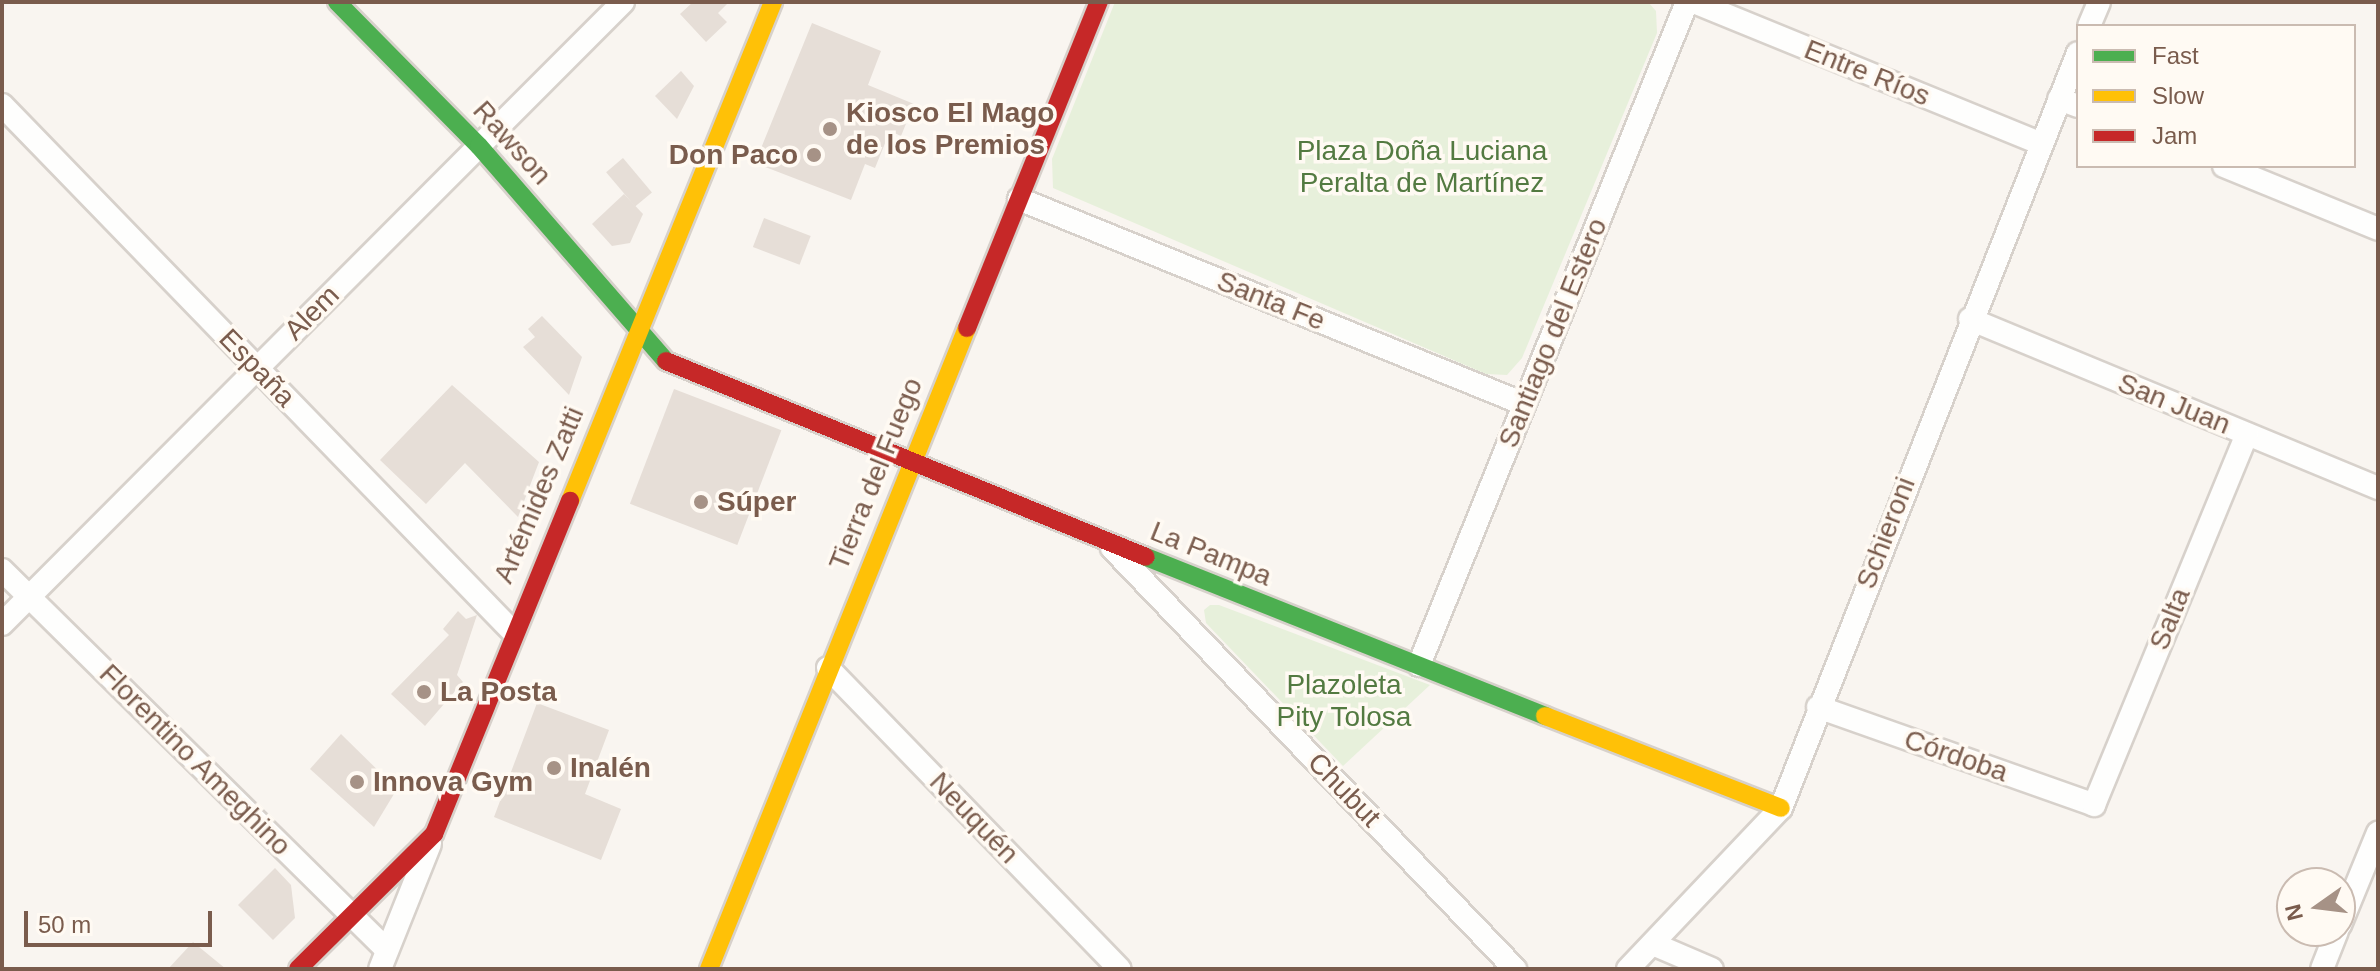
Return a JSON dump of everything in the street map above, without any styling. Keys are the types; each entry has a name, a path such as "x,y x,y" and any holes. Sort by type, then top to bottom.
{"street":[{"name":"Rawson","path":"337,2 479,146 639,327"},
{"name":"Alem","path":"2,624 623,2"},
{"name":"Artémides Zatti","path":"298,969 434,834 512,631 773,2"},
{"name":"Tierra del Fuego","path":"712,960 912,458 1099,2"},
{"name":"Santiago del Estero","path":"1419,665 1687,2"},
{"name":"Entre Ríos","path":"1694,2 2040,143"},
{"path":"2090,24 2099,2"},
{"name":"Schieroni","path":"1628,969 1781,808 2040,143 2069,102 2076,64"},
{"name":"España","path":"2,105 512,631"},
{"path":"2229,168 2378,229"},
{"name":"Santa Fe","path":"1019,199 1524,404"},
{"name":"San Juan","path":"1970,319 2378,488"},
{"name":"La Pampa","path":"639,327 661,359 912,458 1107,543 1781,808"},
{"name":"Salta","path":"2094,805 2247,434"},
{"name":"Chubut","path":"1107,543 1515,969"},
{"name":"Florentino Ameghino","path":"2,570 352,915 384,960"},
{"name":"Neuquén","path":"828,668 1120,969"},
{"name":"Córdoba","path":"1818,707 2094,805"},
{"path":"2356,886 2378,833"},
{"path":"384,960 434,834"},
{"path":"1653,944 1712,969"},
{"path":"2322,969 2331,947"},
{"path":"712,960 733,969"}],"green space":[{"name":"Plaza Doña Luciana Peralta de Martínez","path":"1115,2 1648,2 1656,11 1657,33 1522,358 1507,375 1486,374 1053,188 1052,159"},
{"name":"Plazoleta Pity Tolosa","path":"1210,605 1219,605 1430,685 1343,766 1206,623 1204,610"}],"building":[{"path":"693,2 729,2 718,13 727,22 706,42 680,14"},
{"path":"812,23 881,51 868,85 914,104 901,136 890,131 875,168 865,164 851,200 755,163"},
{"path":"681,71 694,86 677,119 655,96"},
{"path":"623,158 652,192 635,207 606,172"},
{"path":"624,194 643,214 630,243 612,246 592,224"},
{"path":"764,218 811,236 800,265 753,247"},
{"path":"542,316 582,357 569,395 523,347 535,337 528,329"},
{"path":"452,385 539,462 518,517 465,463 426,504 380,460"},
{"path":"674,389 781,430 737,545 630,504"},
{"path":"458,611 466,619 477,615 457,675 463,682 425,726 391,694 449,635 443,629"},
{"path":"537,703 609,730 585,794 621,809 601,860 494,817"},
{"name":"Innova Gym","path":"341,734 397,789 374,827 310,769"},
{"path":"275,868 291,885 295,918 273,940 238,905"},
{"path":"193,942 226,969 168,969"}],"traffic: fast":[{"path":"337,2 479,146 666,361"},
{"path":"1146,557 1545,716"}],"traffic: slow":[{"path":"570,501 773,2"},
{"path":"709,969 967,328"},
{"path":"1545,716 1781,808"}],"traffic: jam":[{"path":"967,328 1099,2"},
{"path":"666,361 1146,557"},
{"path":"298,969 434,834 570,501"}],"place":[{"name":"Kiosco El Mago de los Premios","path":"830,129"},
{"name":"Don Paco","path":"814,155"},
{"name":"Súper","path":"701,502"},
{"name":"La Posta","path":"424,692"},
{"name":"Inalén","path":"554,768"},
{"name":"Innova Gym","path":"357,782"}]}
